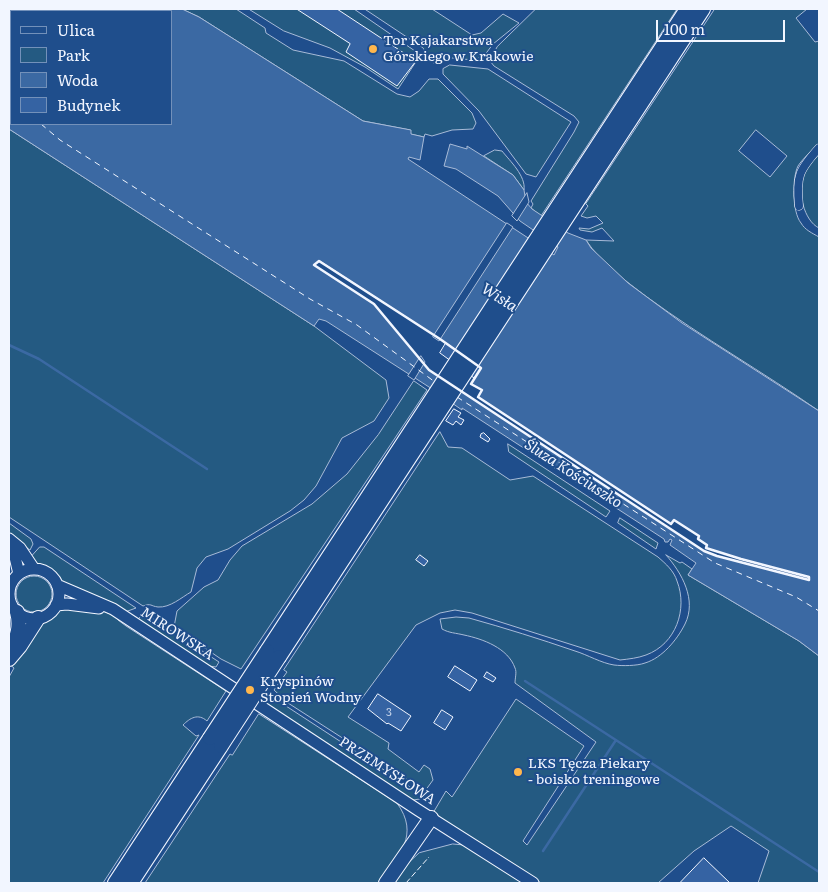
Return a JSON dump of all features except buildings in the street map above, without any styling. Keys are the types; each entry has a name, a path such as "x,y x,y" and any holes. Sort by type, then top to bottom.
{"highway":[{"path":"572,197 687,9"},
{"path":"131,883 216,742 572,197 703,9"},
{"path":"9,655 20,621 12,606"},
{"path":"9,659 38,618"},
{"path":"115,883 216,742"},
{"path":"386,883 431,818"}],"main road":[{"path":"9,539 20,548 34,569 48,573 57,585 59,591 56,605 49,614 38,618 30,618 12,606 9,593 13,580 15,557 9,547"},
{"path":"13,580 34,569"},
{"name":"MIROWSKA","path":"57,585 113,609 225,683"},
{"name":"MIROWSKA","path":"56,605 67,604 113,609"},
{"name":"PRZEMYSŁOWA","path":"225,683 533,883"}],"street":[{"path":"800,206 797,187 800,174 803,166 819,148"}],"green space":[{"path":"182,9 236,9 265,28 266,33 293,50 344,61 397,94 410,97 419,91 429,79 438,79 472,113 476,123 473,129 452,130 432,136 425,134 424,137 410,134 410,130 363,121 199,17"},
{"name":"Tor Kajakarstwa Górskiego w Krakowie","path":"249,9 354,9 415,51 419,57 398,89 365,67 330,48 284,31"},
{"path":"365,9 432,9 472,35 481,33 503,14 519,23 493,44 484,56 474,60 452,58 433,63 423,48"},
{"path":"536,9 677,9 541,216 531,208 533,204 531,201 579,122 574,116 494,66 490,61 497,47"},
{"path":"715,9 807,9 796,18 815,42 819,41 819,143 798,166 794,195 798,218 807,229 819,237 819,411 668,312 614,271 586,240 614,241 602,228 592,232 580,230 579,228 589,229 603,223 596,216 587,218 581,216 588,206 586,204","holes":["756,130 787,156 770,177 739,151"]},
{"path":"450,65 488,69 571,122 536,177 526,174 479,111 443,74 443,69"},
{"path":"9,129 314,326 386,380 389,398 374,421 342,438 316,486 304,500 290,511 228,549 206,557 197,568 191,592 167,606 143,606 9,517"},
{"path":"495,150 502,151 517,169 523,179 524,190 513,175 484,156"},
{"path":"819,154 819,228 809,219 803,205 801,182 804,173"},
{"path":"414,381 427,390 241,669 221,659 174,627 177,611 204,587 218,580 230,560 242,546 312,504 347,474 378,435"},
{"path":"440,432 448,447 462,448 510,480 533,476 658,557 676,577 681,603 677,624 665,643 646,655 620,660 472,613 455,610 440,613 416,625 348,717 389,743 388,749 419,772 424,765 430,769 433,780 425,791 288,703 274,690 287,672 284,670"},
{"path":"508,444 610,511 606,517 509,452"},
{"path":"620,518 658,543 656,549 618,523"},
{"path":"9,523 31,539 33,544 30,550 9,535"},
{"path":"40,547 44,547 136,608 125,612 62,584 52,571 35,562 32,556"},
{"path":"666,555 692,569 688,575 799,641 819,656 819,883 758,883 769,851 731,826 694,851 658,883 541,883 433,813 446,791 452,797 516,699 584,746 523,841 527,845 596,742 515,683 515,668 512,661 501,650 479,639 442,629 440,619 469,618 549,642 609,664 625,666 642,664 651,661 668,648 682,630 688,615 689,606 686,587"},
{"path":"34,576 41,577 47,581 51,587 51,601 47,607 41,611 34,612 27,611 21,607 17,601 16,594 17,587 21,581 27,577"},
{"path":"67,607 103,611 117,617 126,626 226,691 207,721 200,717 194,717 183,725 196,736 199,735 103,883 9,883 9,677 14,668 9,664 40,624"},
{"path":"144,613 219,662 216,667 209,666 138,620"},
{"path":"272,694 286,706 424,796 413,800 282,714 266,703"},
{"path":"259,714 397,803 404,814 407,835 400,854 380,883 145,883 230,754 232,755"},
{"path":"453,844 464,845 523,883 394,883 406,865 419,853"}],"water":[{"path":"9,9 182,9 199,17 363,121 411,130 411,134 424,137 420,160 409,157 408,159 554,255 558,247 520,221 498,196 456,169 444,166 450,144 467,149 467,146 513,175 524,190 526,202 532,209 568,233 586,240 591,248 628,283 682,323 819,411 819,656 799,641 688,575 696,563 670,545 672,540 670,539 668,542 665,542 664,539 326,321 319,319 314,326 9,129","holes":["320,261 481,368 471,384 482,390 478,397 671,524 674,520 699,536 698,539 707,545 706,548 809,577 809,580 704,551 429,370 374,304 314,265"]}],"pier":[{"path":"527,193 529,202 517,221 512,216"},
{"path":"507,223 513,227 439,341 433,337"},
{"path":"421,356 425,362 414,380 408,376"}],"waterway":[{"path":"9,345 39,359 207,469"},
{"path":"525,681 819,872"},
{"path":"543,851 616,740"}],"ferry route":[{"path":"42,125 60,140 310,299 357,325 435,382"},
{"path":"457,397 715,563 796,597 819,611"}],"fence":[{"path":"406,883 429,857"}],"wall":[{"path":"319,261 440,339 481,368 471,384 482,390 478,397 671,524 674,520 699,536 698,539 707,545 706,548 809,577 809,580 704,551 429,370 374,304 314,265 319,261"}],"place":[{"name":"Tor Kajakarstwa Górskiego w Krakowie","path":"373,49"},
{"name":"Kryspinów Stopień Wodny","path":"250,690"},
{"name":"LKS Tęcza Piekary - boisko treningowe","path":"518,772"}],"water label":[{"name":"Wisła","path":"499,298"},
{"name":"Śluza Kościuszko","path":"573,474"}]}
